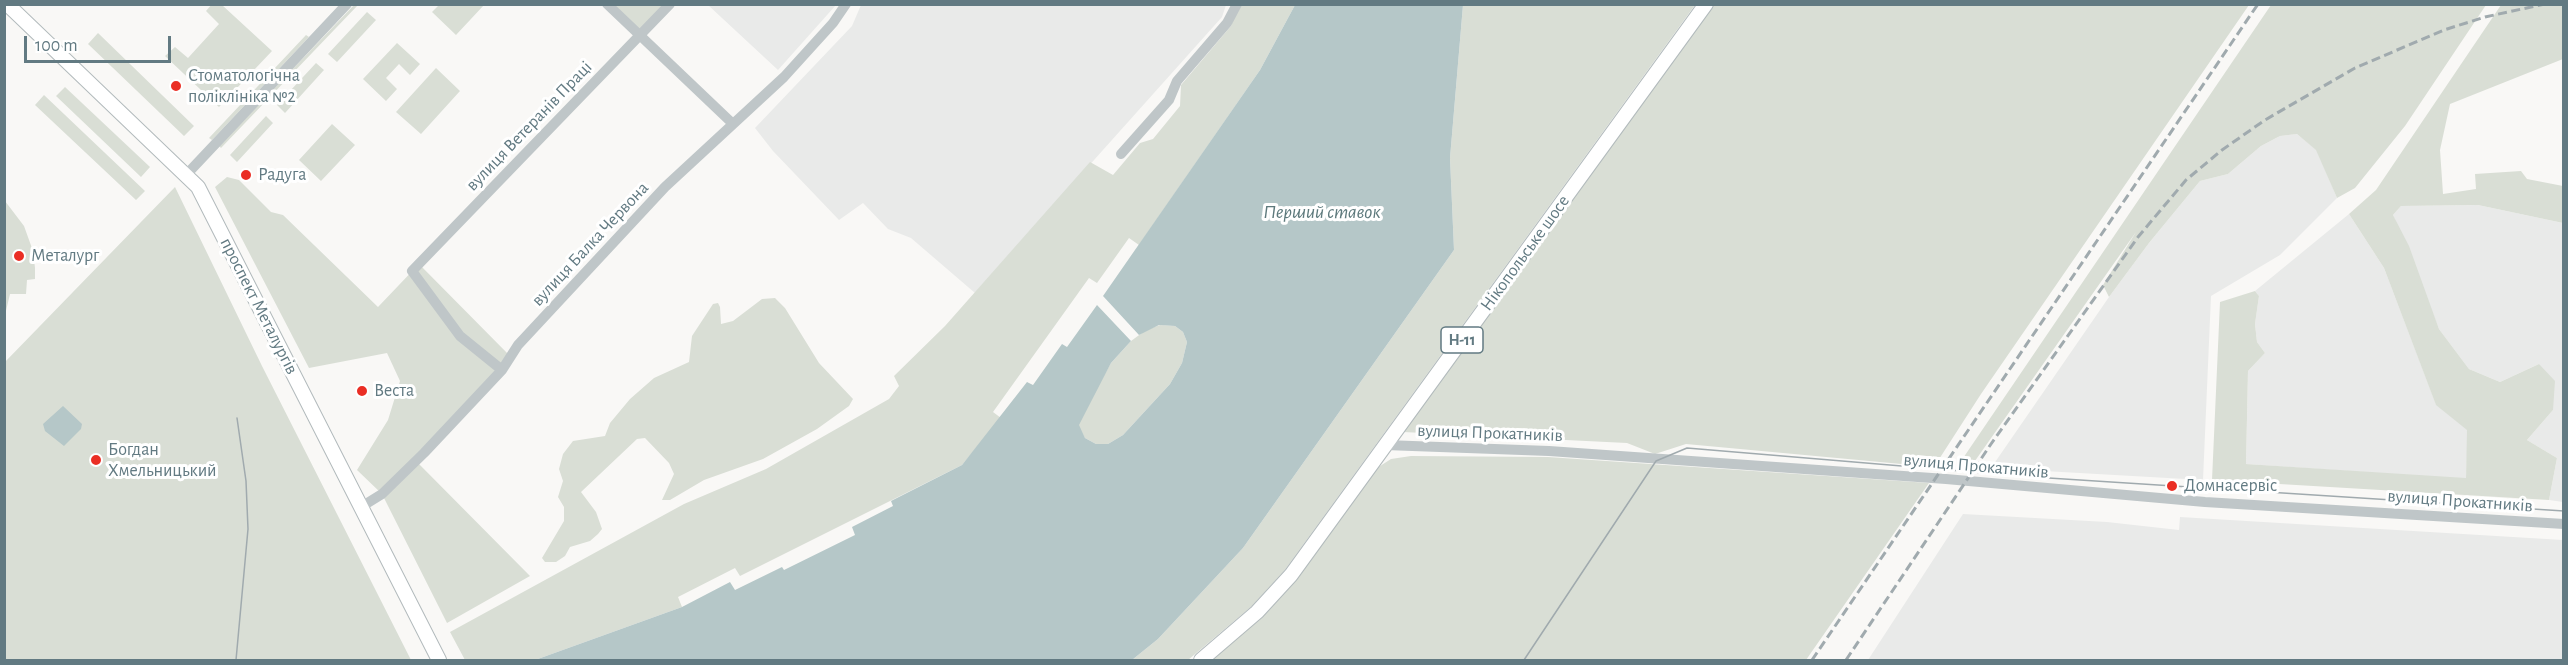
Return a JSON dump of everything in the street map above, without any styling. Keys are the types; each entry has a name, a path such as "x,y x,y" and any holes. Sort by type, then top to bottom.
{"main road":[{"name":"проспект Металургів","path":"7,4 198,187 439,660"},
{"name":"Нікопольське шосе","path":"1201,660 1257,612 1291,575 1706,4"}],"street":[{"path":"186,175 348,4"},
{"path":"607,4 732,123"},
{"name":"вулиця Ветеранів Праці","path":"502,370 460,336 412,271 670,4"},
{"name":"вулиця Балка Червона","path":"361,507 382,494 424,453 502,370 518,345 665,187 784,77 833,23 846,4"},
{"path":"1121,154 1169,100 1177,81 1227,22 1237,4"},
{"name":"вулиця Прокатників","path":"1385,446 1549,451 1946,479 2205,502 2564,524"}],"shaded area":[{"path":"212,4 222,5 272,51 219,107 165,56 175,47 188,58 219,24 206,11"},
{"path":"440,4 484,5 456,35 432,12"},
{"path":"861,4 1226,5 1222,17 975,293 911,238 888,229 863,203 839,220 773,151 755,128 852,26"},
{"path":"354,5 358,5 221,148 219,146"},
{"path":"607,5 670,5 640,36"},
{"path":"708,5 836,5 778,70"},
{"path":"1239,5 1295,5 1260,70 1139,245 1129,238 1097,283 1089,278 993,412 1001,418 962,465 740,576 735,568 678,597 682,607 535,660 465,660 450,632 684,504 766,469 889,399 899,386 894,376 945,326 1090,162 1113,175 1140,143 1153,139 1180,106 1181,85 1231,26"},
{"path":"1463,5 1695,5 1284,571 1252,606 1188,660 1132,660 1158,639 1243,548 1454,250 1450,158"},
{"path":"1714,5 2249,5 1981,394 1934,467 1686,444 1655,454 1627,443 1403,432"},
{"path":"2271,5 2486,5 2405,126 2355,188 2337,198 2316,150 2297,134 2280,136 2261,146 2228,174 2200,181 2149,243 2109,297 2103,285 2136,232 1970,468 1957,467"},
{"path":"2501,5 2563,5 2563,59 2450,104 2440,150 2443,194 2476,189 2475,174 2521,171 2527,179 2563,186 2563,223 2478,205 2401,206 2393,215 2409,246 2439,329 2469,369 2500,382 2539,364 2555,381 2553,410 2527,440 2557,458 2549,500 2212,480 2220,302 2255,291 2259,296 2255,324 2257,342 2265,353 2248,371 2246,464 2466,478 2467,430 2436,405 2384,268 2349,214 2376,190"},
{"path":"367,12 376,20 337,62 328,54"},
{"path":"98,33 194,126 184,136 88,44"},
{"path":"306,35 309,37 212,140 209,138"},
{"path":"397,43 420,64 410,75 399,64 386,78 397,89 386,101 363,79"},
{"path":"316,63 324,70 285,113 277,105"},
{"path":"436,68 460,91 421,134 396,112"},
{"path":"65,87 150,167 141,177 56,96"},
{"path":"44,95 145,191 136,200 35,105"},
{"path":"266,116 273,123 237,162 230,155"},
{"path":"332,124 355,145 321,181 299,160"},
{"name":"Домнасервіс","path":"2297,134 2317,150 2337,198 2280,255 2211,296 2203,480 1991,468 2109,297 2149,243 2200,181 2228,174 2261,146 2280,136"},
{"path":"227,177 239,180 271,212 283,215 378,307 419,264 510,356 382,494 357,470 388,420 400,381 387,353 309,368 215,187"},
{"path":"175,187 262,366 411,660 5,660 4,363"},
{"name":"Металург","path":"5,201 24,226 33,251 35,279 27,280 26,294 10,294 5,315"},
{"path":"2478,205 2563,223 2563,502 2549,500 2557,458 2527,440 2553,410 2539,364 2500,382 2469,369 2439,329 2393,215 2401,206"},
{"path":"2349,214 2384,268 2436,404 2468,430 2466,479 2246,464 2248,371 2265,353 2257,342 2255,324 2259,296 2255,291"},
{"path":"775,298 785,308 819,363 853,399 849,406 817,429 763,459 704,480 670,500 662,500 674,474 669,463 645,438 637,439 581,492 596,512 602,529 590,541 570,547 565,556 556,562 545,562 542,558 564,521 564,507 558,497 563,481 559,469 563,454 573,441 605,436 610,423 630,399 654,378 689,362 692,336 713,304 718,303 720,307 721,324 733,321 762,299"},
{"path":"1160,325 1175,326 1183,332 1187,342 1182,363 1170,384 1123,435 1108,444 1096,444 1085,438 1078,425 1111,363 1131,341 1146,330"},
{"path":"1411,456 1548,457 1929,483 1806,660 1209,660 1377,468 1391,459"},
{"path":"419,464 530,576 447,623 384,498"},
{"path":"1963,514 2107,522 2179,530 2180,517 2563,540 2563,660 1868,660"}],"water":[{"name":"Перший ставок","path":"1295,5 1463,5 1450,158 1454,250 1243,548 1158,639 1132,660 535,660 682,607 730,582 735,590 782,567 784,570 855,535 852,527 893,506 891,501 962,465 1027,382 1033,385 1062,344 1067,347 1097,305 1131,341 1111,363 1079,425 1085,438 1096,444 1108,444 1123,435 1170,384 1182,363 1187,342 1183,332 1175,326 1159,325 1139,335 1103,296 1260,70"},
{"path":"63,406 82,424 81,429 64,446 45,431 43,424"}],"tram line":[{"path":"236,660 248,529 246,481 237,418"},
{"path":"1524,660 1656,461 1687,448 2033,477 2564,511"}],"railway":[{"path":"1812,660 2258,4"},
{"path":"1846,660 1991,444 2138,237 2186,180 2222,150 2265,120 2355,68 2444,30 2485,17 2545,4"}],"place":[{"name":"Стоматологічна поліклініка №2","path":"176,86"},
{"name":"Радуга","path":"246,175"},
{"name":"Металург","path":"19,256"},
{"name":"Веста","path":"362,391"},
{"name":"Богдан Хмельницький","path":"96,460"},
{"name":"Домнасервіс","path":"2172,486"}]}
